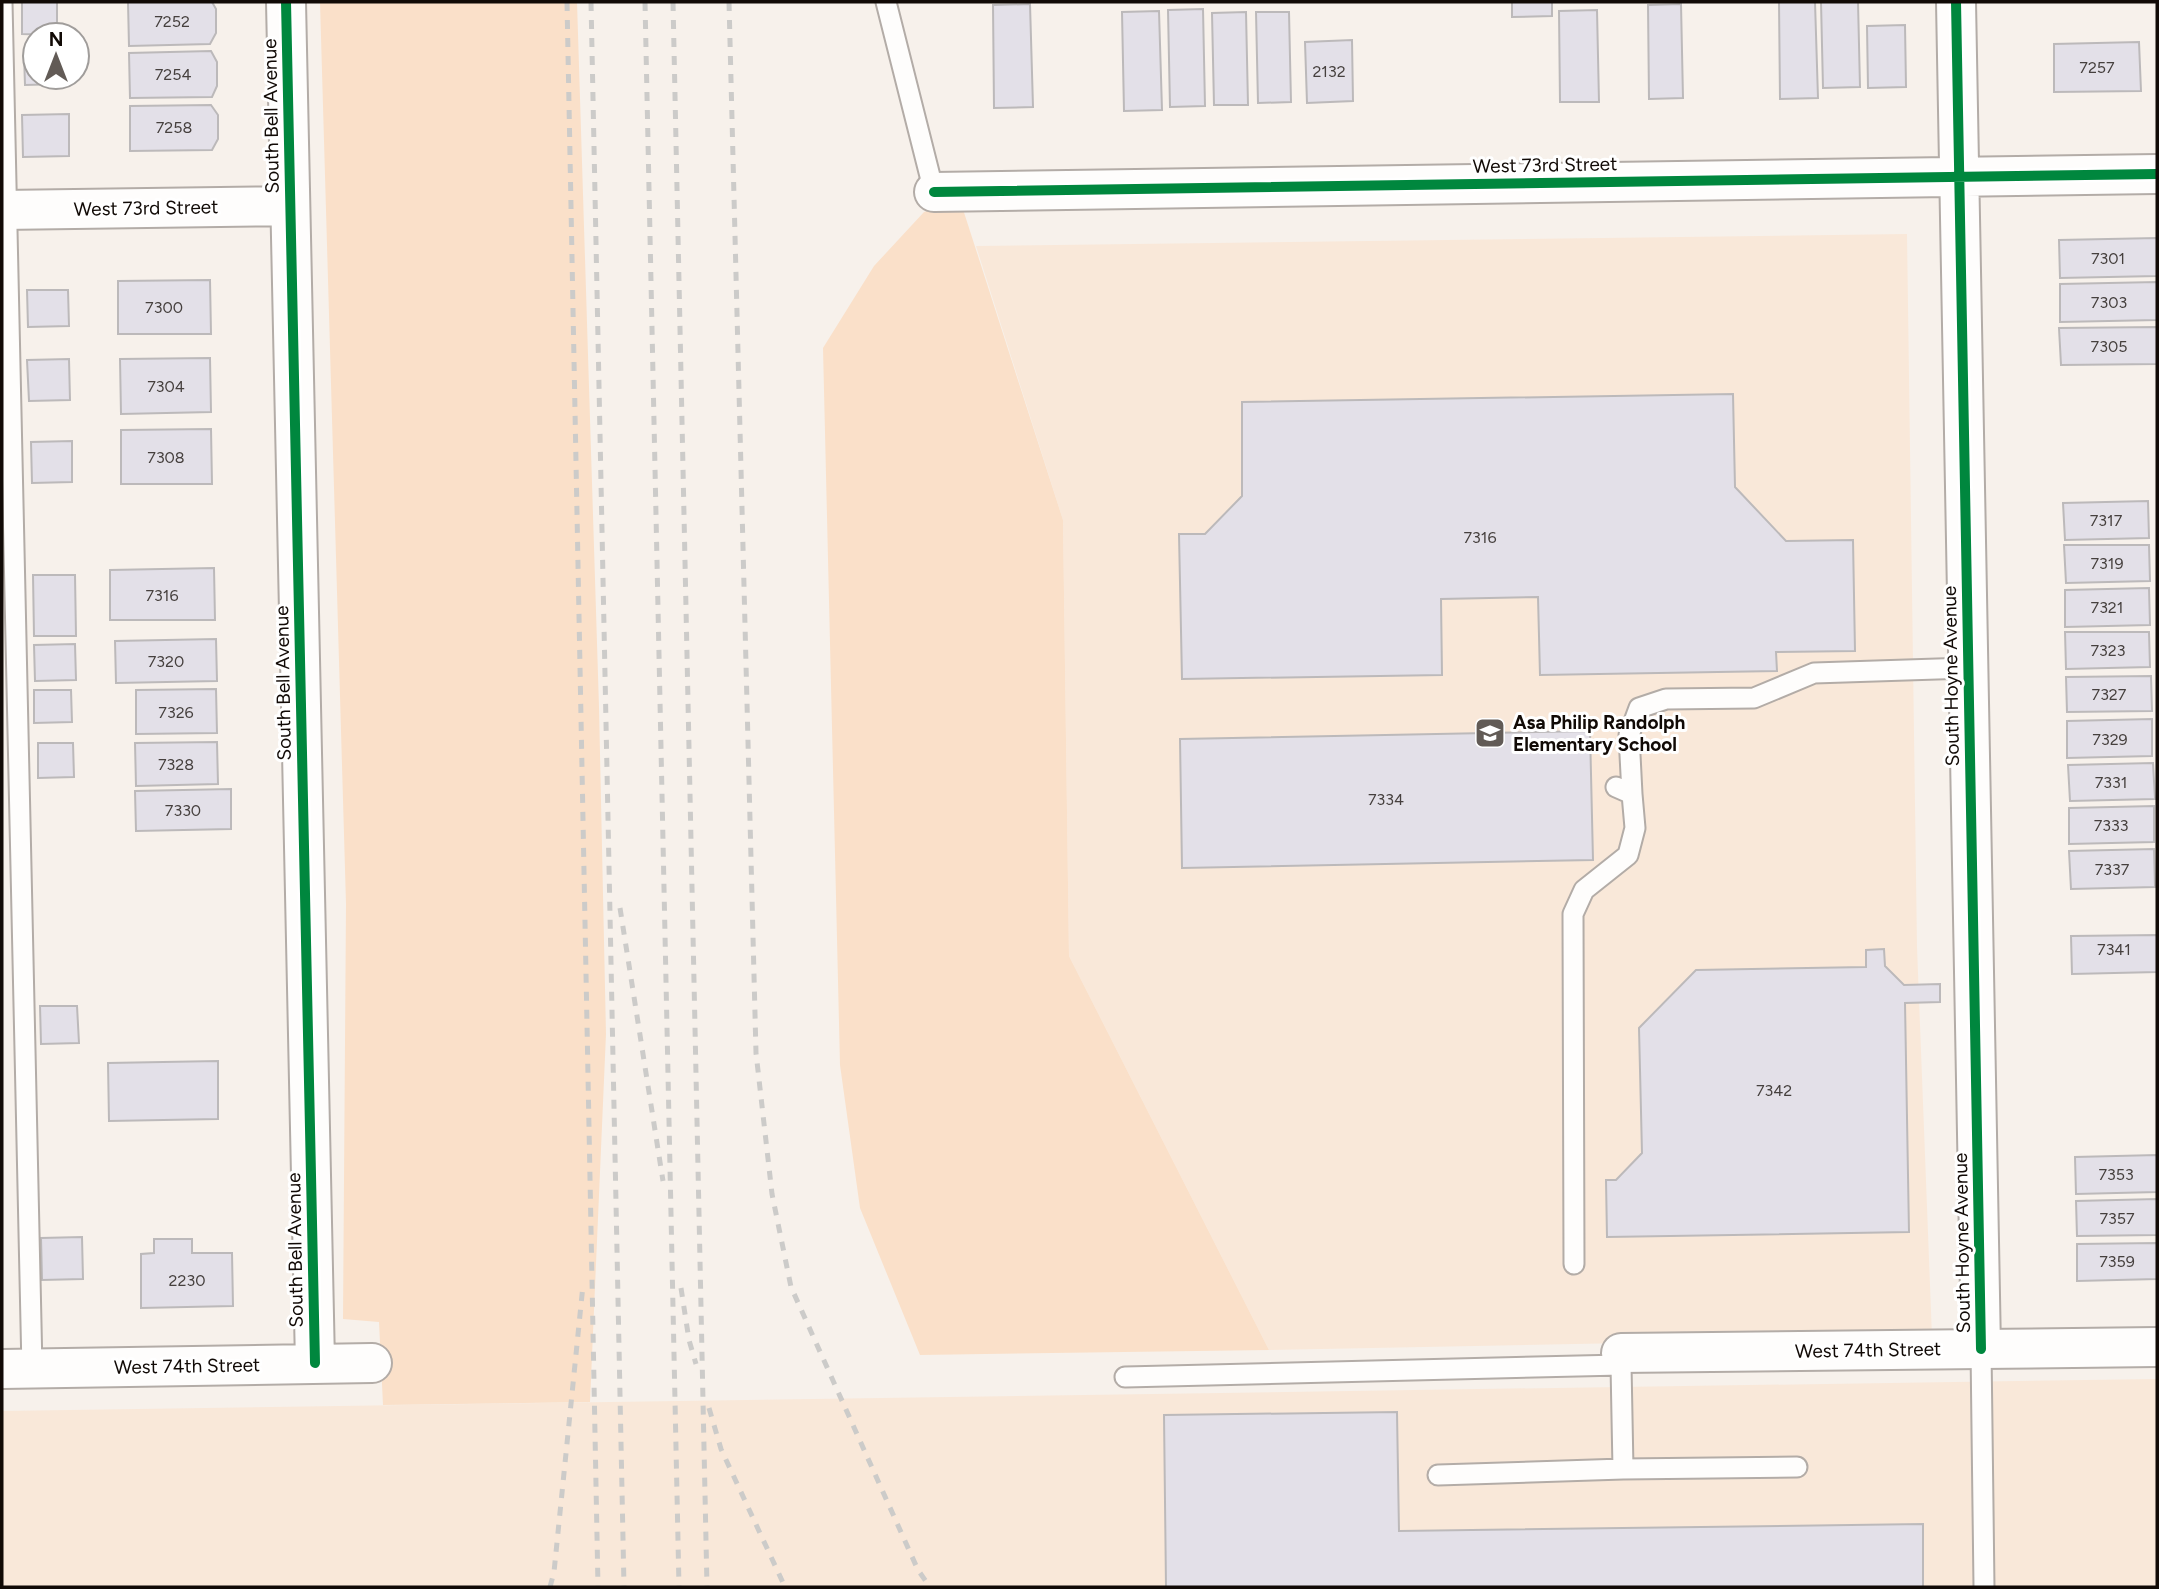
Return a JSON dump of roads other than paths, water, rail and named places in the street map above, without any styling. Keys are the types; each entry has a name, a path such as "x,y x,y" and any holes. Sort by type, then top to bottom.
{"street":[{"name":"South Bell Avenue","path":"286,2 315,1363"},
{"name":"South Hoyne Avenue","path":"1956,2 1981,1349"},
{"name":"West 73rd Street","path":"934,192 2157,173"},
{"name":"West 73rd Street","path":"5,210 290,206"},
{"name":"West 74th Street","path":"1621,1353 2157,1347"},
{"name":"West 74th Street","path":"17,1369 372,1363"}],"lane":[{"path":"2,2 17,1369"},
{"path":"886,2 934,192"},
{"path":"1574,1264 1573,914 1584,890 1628,855 1635,828 1624,791 1629,735 1639,708 1666,699 1754,698 1814,673 1968,668"},
{"path":"1981,1349 1984,1587"},
{"path":"1125,1377 1621,1365 1623,1469"},
{"path":"1438,1475 1797,1467"}],"railway":[{"path":"567,2 598,1587"},
{"path":"591,2 624,1587"},
{"path":"645,2 679,1587"},
{"path":"673,2 707,1587"},
{"path":"729,2 756,1053 772,1194 791,1287 918,1570 930,1587"},
{"path":"620,908 663,1181"},
{"path":"550,1587 554,1572 583,1285"},
{"path":"681,1288 689,1340 696,1364"},
{"path":"709,1408 721,1449 785,1587"}],"place":[{"name":"Asa Philip Randolph Elementary School","path":"1490,733"}]}
